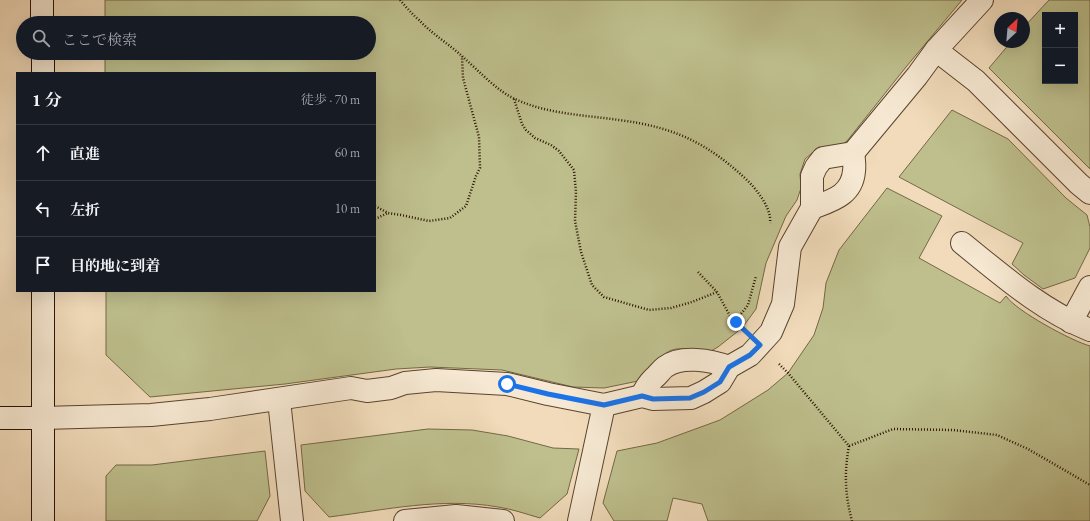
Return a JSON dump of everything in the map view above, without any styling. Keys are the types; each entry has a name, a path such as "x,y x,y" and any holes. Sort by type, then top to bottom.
{"street":[{"path":"42,0 42,16"},
{"path":"0,418 151,415 279,400 352,388 367,391 391,388 405,383 436,380 507,384 604,405 642,396 653,399 690,398 704,392 720,382 729,367 750,355 771,332 783,304 790,247 812,208 812,176 822,158 853,153 917,76 936,50 982,0"},
{"path":"936,50 976,81 1079,184 1090,193"},
{"path":"43,60 43,72"},
{"path":"812,208 839,197 849,187 854,172 853,153"},
{"path":"962,243 1034,300 1081,326 1090,287"},
{"path":"42,521 43,292"},
{"path":"642,396 645,388 660,372 665,367 675,362 694,360 716,362 729,367"},
{"path":"279,400 292,521"},
{"path":"579,521 604,405"},
{"path":"405,521 456,516 503,521"}],"path":[{"path":"400,0 419,21 514,99 551,111 665,128 687,137 724,159 752,185 764,201 771,219 769,226"},
{"path":"376,207 388,213 429,221 450,218 466,206 480,168 479,138 463,78 462,56"},
{"path":"514,99 522,124 526,130 535,138 551,145 559,151 574,170 576,192 574,221 581,252 592,286 604,297 649,310 671,308 692,302 717,292"},
{"path":"376,219 388,213"},
{"path":"698,272 717,292 730,316 788,373 849,446 846,467 847,503 852,521"},
{"path":"730,328 748,305 756,274"},
{"path":"849,446 893,429 953,430 997,435 1028,448 1090,485"}],"green space":[{"path":"105,0 962,0 847,141 840,146 823,148 812,153 805,159 800,174 801,188 797,200 786,216 766,263 756,309 742,328 718,347 704,355 684,349 673,350 662,357 648,379 604,388 573,387 502,370 430,367 396,369 285,384 150,397 106,355 106,292 376,292 376,72 105,72 105,60 376,60 376,16 105,16"},
{"path":"1049,0 1090,0 1090,169 989,68 1006,48 1030,48 1030,21"},
{"path":"952,110 1008,139 1066,198 1087,215 1090,227 1090,248 1075,278 1043,289 1012,264 1023,243 899,177"},
{"path":"887,188 942,216 919,258 1000,303 1006,296 1021,309 1045,325 1090,346 1090,521 708,521 702,504 673,498 667,521 614,521 603,503 617,451 657,443 720,420 768,390 788,373 814,335 823,308 826,283 839,250"},
{"path":"428,429 472,430 508,436 553,448 579,449 567,494 540,518 503,508 477,504 456,503 392,508 329,517 305,491 301,445"},
{"path":"265,451 270,496 257,521 106,521 106,476 116,465 152,465"}],"route":[{"path":"507,384 604,405 642,396 653,399 690,398 704,392 720,382 729,367 750,355 760,345 736,322"}]}
